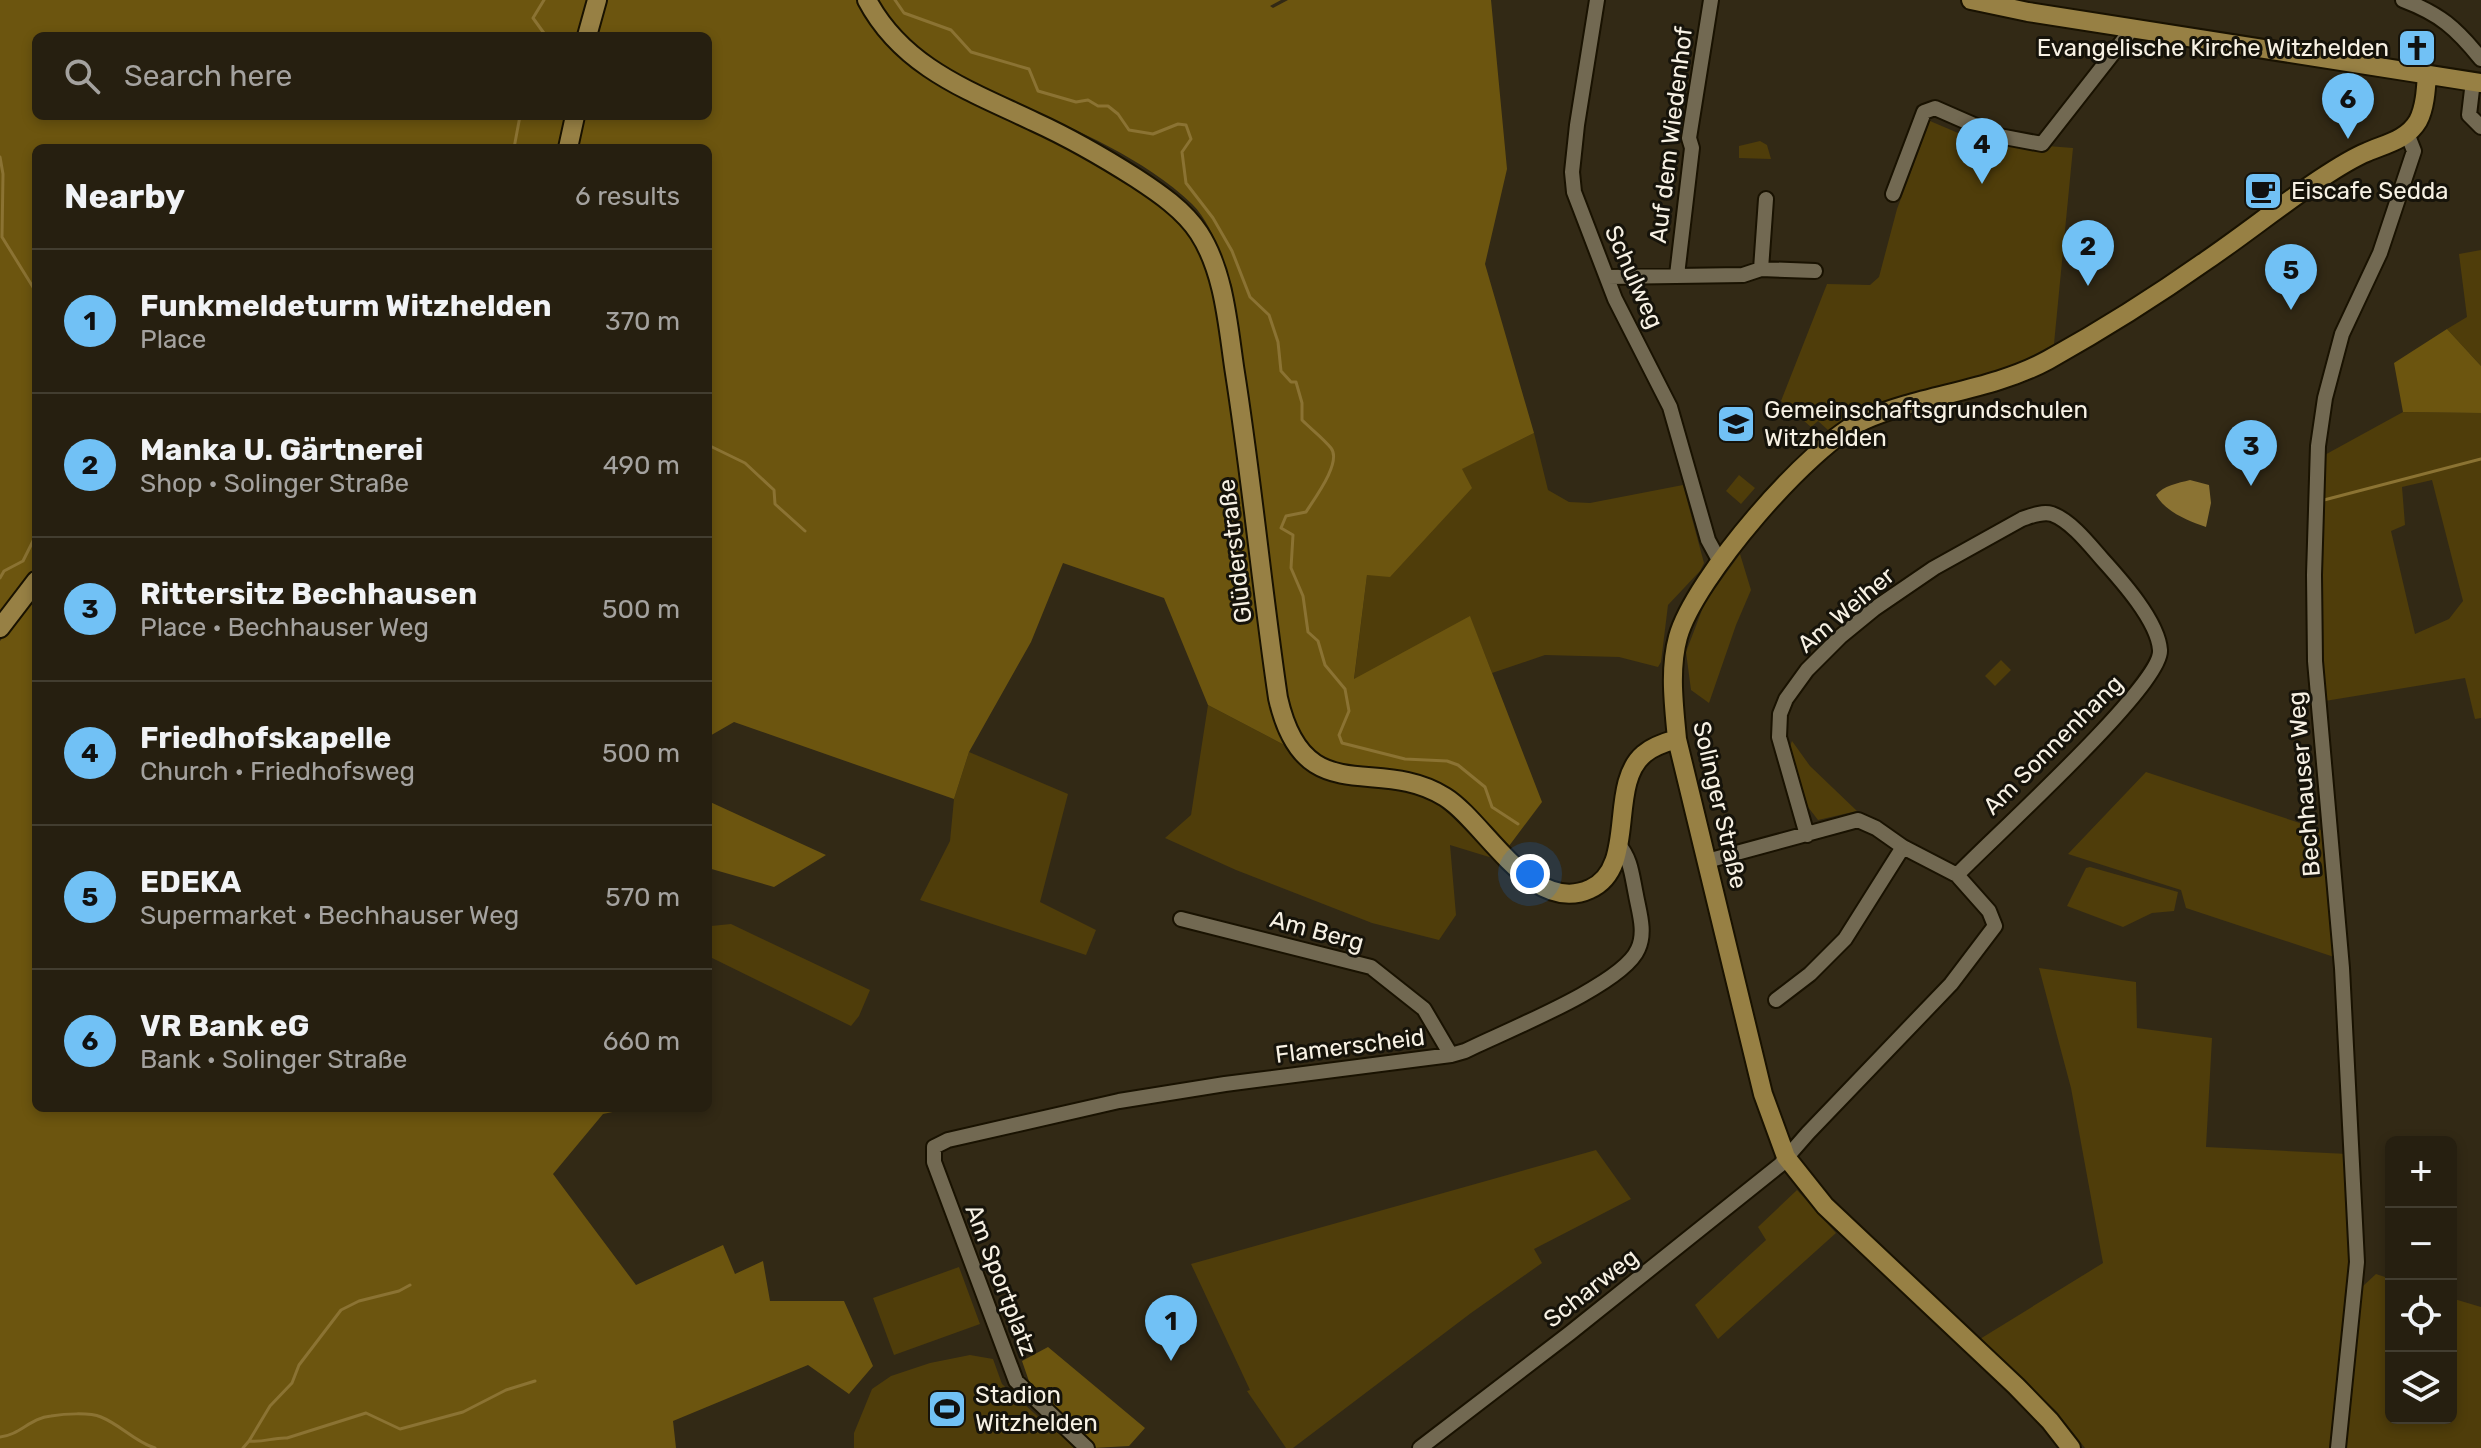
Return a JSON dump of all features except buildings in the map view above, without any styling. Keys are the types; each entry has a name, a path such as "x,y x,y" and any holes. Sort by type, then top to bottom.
{"main road":[{"path":"588,32 597,0"},
{"name":"Glüderstraße","path":"867,0 890,34 928,68 958,87 1098,154 1162,196 1199,233 1213,262 1225,313 1248,457 1278,698 1288,730 1302,751 1317,765 1335,774 1413,784 1439,793 1460,808 1517,869 1537,884 1559,892 1581,892 1599,884 1610,870 1618,844 1629,779 1637,761 1646,752 1677,739"},
{"path":"1971,0 2029,6 2132,29 2477,82"},
{"path":"2407,133 2420,115 2427,74"},
{"path":"569,144 574,120"},
{"name":"Solinger Straße","path":"2071,1448 2016,1386 1832,1214 1786,1157 1763,1094 1677,739 1673,687 1678,635 1696,596 1720,562 1793,476 1826,443 1847,429 1891,411 2002,379 2047,360 2204,263 2338,166 2407,133"},
{"path":"0,628 32,586"}],"street":[{"name":"Schulweg","path":"1597,0 1572,172 1574,192 1615,299 1670,407 1708,540 1720,562"},
{"name":"Auf dem Wiedenhof","path":"1677,275 1692,148 1689,138 1711,0"},
{"path":"2403,0 2433,12 2454,26 2481,59"},
{"path":"1893,194 1924,112 1935,108 1999,136 2042,144 2132,29"},
{"path":"2477,82 2469,115 2481,127"},
{"name":"Bechhauser Weg","path":"2338,1448 2357,1262 2342,968 2315,661 2318,446 2325,398 2342,334 2380,253 2414,151 2407,133"},
{"path":"1761,269 1766,199"},
{"path":"1608,277 1743,275 1761,269 1815,271"},
{"name":"Am Weiher","path":"1807,835 1778,728 1786,699 1804,674 1850,628 1892,595 1934,568 2038,513 2051,514 2068,525"},
{"name":"Am Sonnenhang","path":"1957,875 2122,711 2160,659 2155,632 2142,610 2116,575 2068,525"},
{"path":"1707,861 1858,820 1957,875 1989,911 1995,926 1951,984 1786,1157"},
{"name":"Flamerscheid","path":"934,1147 948,1140 1119,1101 1465,1051 1595,986 1634,956 1642,936 1641,924 1627,853 1618,844"},
{"path":"1776,1000 1810,974 1845,939 1903,847"},
{"name":"Am Berg","path":"1181,919 1371,967 1431,1016 1451,1055"},
{"name":"Am Sportplatz","path":"934,1147 934,1162 1016,1381 1087,1448"},
{"name":"Scharweg","path":"1420,1448 1570,1333 1780,1165 1786,1157"}],"shaded area":[{"path":"0,0 590,0 581,32 32,32 32,120 565,120 561,144 32,144 32,576 0,617"},
{"path":"604,0 859,0 890,45 912,67 954,93 1085,155 1158,203 1188,230 1203,255 1216,298 1292,749 1208,705 1164,598 1063,563 1031,642 969,752 954,799 734,722 712,735 712,144 578,144 582,120 712,120 712,32 595,32"},
{"path":"878,0 1281,0 1270,6 1273,8 1288,0 1491,0 1507,169 1485,264 1534,433 1462,469 1472,488 1390,577 1367,575 1354,679 1470,616 1542,802 1506,850 1463,803 1317,757 1295,728 1285,699 1232,286 1216,243 1199,212 1173,188 1131,159 939,63 905,36"},
{"path":"1930,121 2005,153 2009,143 2073,148 2054,344 2020,362 1975,379 1857,411 1828,430 1818,421 1811,427 1781,401 1827,284 1870,285 1879,277 1897,209"},
{"path":"1760,141 1767,145 1771,159 1739,158 1739,146"},
{"path":"2481,250 2481,366 2447,329 2467,317 2459,254"},
{"path":"2447,329 2481,366 2481,413 2403,412 2394,363"},
{"path":"2403,412 2481,413 2481,718 2475,719 2465,678 2325,701 2320,578 2321,457","holes":["2432,480 2463,601 2449,619 2415,634 2391,531 2405,525 2402,487"]},
{"path":"1534,433 1548,490 1569,502 1590,503 1683,485 1704,563 1668,605 1658,667 1619,657 1545,655 1492,673 1470,617 1354,680 1367,575 1461,469"},
{"path":"1739,475 1755,488 1741,504 1726,491"},
{"path":"2190,480 2209,485 2211,503 2206,527 2171,511 2156,495 2167,487"},
{"path":"1740,554 1751,590 1709,703 1691,690 1686,652 1705,602"},
{"path":"32,602 32,1112 613,1112 603,1114 553,1174 636,1285 723,1245 735,1274 763,1261 770,1301 844,1301 873,1366 849,1394 808,1365 673,1421 676,1448 0,1448 0,641"},
{"path":"2001,660 2011,670 1995,686 1985,676"},
{"path":"1208,705 1292,749 1378,785 1434,798 1499,860 1450,845 1456,915 1439,940 1372,923 1236,870 1165,838 1191,815"},
{"path":"1792,741 1810,766 1857,811 1818,820 1808,807 1790,746"},
{"path":"969,752 1068,794 1040,902 1096,930 1086,955 920,900 950,841 954,799"},
{"path":"2146,772 2327,832 2334,957 2186,908 2181,890 2068,854"},
{"path":"712,803 826,855 774,887 712,869"},
{"path":"2086,868 2178,892 2174,911 2152,913 2123,927 2067,906"},
{"path":"731,924 870,990 859,1016 851,1026 712,958 712,926"},
{"path":"2039,968 2136,982 2137,1028 2212,1038 2206,1147 2348,1154 2352,1271 2332,1448 2085,1448 2056,1411 1980,1339 2103,1263 2071,1088"},
{"path":"1596,1150 1631,1199 1534,1249 1542,1263 1293,1448 1286,1448 1247,1391 1250,1390 1191,1264"},
{"path":"1797,1190 1836,1233 1718,1339 1695,1305 1766,1240 1758,1227"},
{"path":"959,1267 980,1324 894,1355 873,1298"},
{"path":"2376,1274 2385,1277 2385,1424 2457,1424 2457,1300 2481,1307 2481,1448 2344,1448 2363,1286"},
{"path":"1048,1347 1145,1428 1129,1446 1093,1448 1032,1390 1022,1361"},
{"name":"Stadion Witzhelden","path":"970,1355 993,1359 1002,1384 1055,1432 1058,1429 1074,1448 854,1448 854,1433 872,1389 891,1376 930,1363"}],"waterway":[{"path":"543,32 533,18 544,0"},
{"path":"895,0 904,13 951,30 971,52 1029,69 1038,91 1076,102 1088,100 1098,106 1108,106 1129,130 1153,134 1178,124 1186,125 1191,139 1182,152 1186,183 1213,218 1232,251 1250,297 1269,315 1278,342 1281,371 1291,382 1296,382 1302,403 1302,420 1328,444 1333,454 1326,480 1306,512 1286,516 1281,528 1293,535 1291,568 1303,596 1308,632 1318,641 1325,665 1345,689 1349,711 1339,735 1342,743 1405,759 1447,761 1458,765 1485,787 1492,807 1518,824"},
{"path":"515,144 519,120"},
{"path":"0,157 3,174 2,237 32,286"},
{"path":"712,447 745,463 774,490 775,504 805,531"},
{"path":"2324,500 2481,459"},
{"path":"0,578 4,571 23,561 32,543"},
{"path":"249,1441 270,1406 292,1383 299,1365 341,1310 410,1285"},
{"path":"243,1448 249,1441 287,1438 366,1413 400,1429 463,1412 506,1390 535,1381"},
{"path":"0,1437 44,1417 83,1414 108,1420 155,1448"}],"place":[{"name":"Evangelische Kirche Witzhelden","path":"2417,48"},
{"name":"VR Bank eG","path":"2348,139"},
{"name":"Friedhofskapelle","path":"1982,184"},
{"name":"Eiscafe Sedda","path":"2263,191"},
{"name":"Manka U. Gärtnerei","path":"2088,286"},
{"name":"EDEKA","path":"2291,310"},
{"name":"Gemeinschaftsgrundschulen Witzhelden","path":"1736,424"},
{"name":"Rittersitz Bechhausen","path":"2251,486"},
{"name":"Funkmeldeturm Witzhelden","path":"1171,1361"},
{"name":"Stadion Witzhelden","path":"947,1409"}]}
